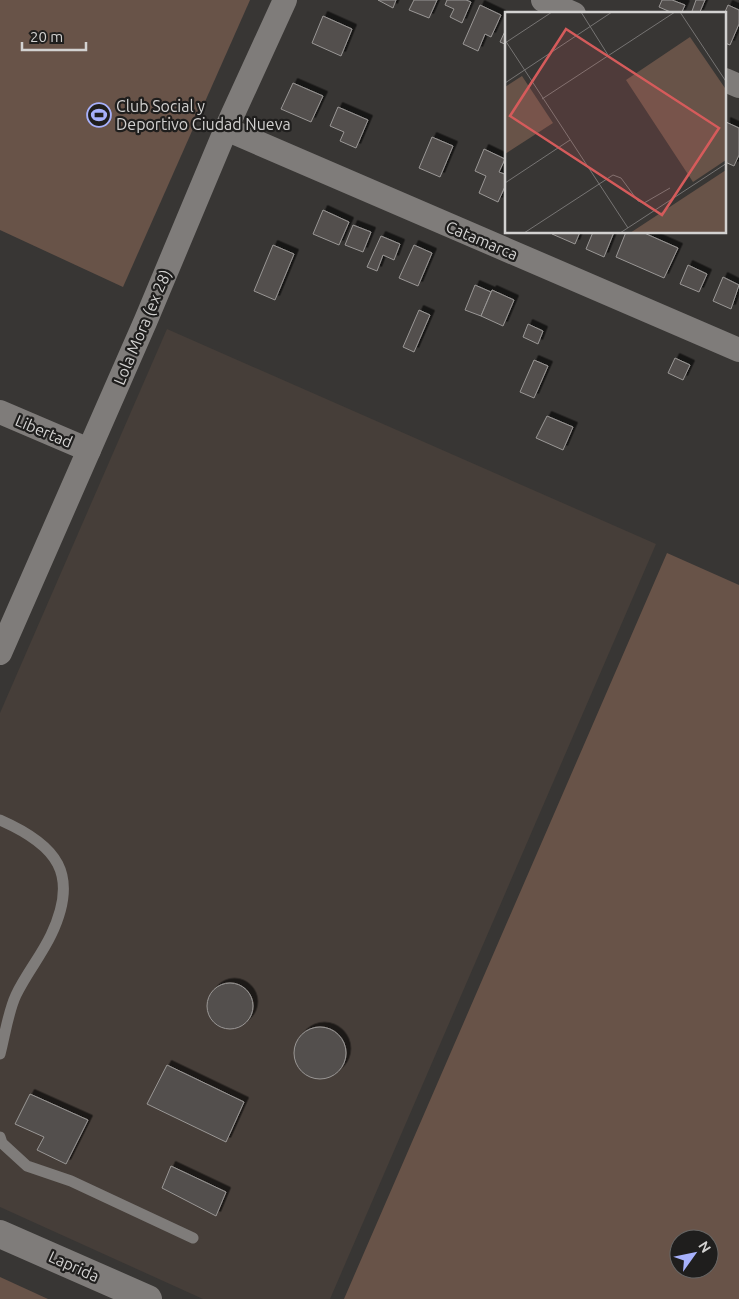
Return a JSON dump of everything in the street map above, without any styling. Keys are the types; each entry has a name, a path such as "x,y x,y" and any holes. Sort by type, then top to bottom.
{"street":[{"name":"Lola Mora (ex 28)","path":"0,653 226,129 285,0"},
{"path":"543,0 570,12"},
{"path":"726,80 739,86"},
{"name":"Catamarca","path":"226,129 739,350"},
{"name":"Libertad","path":"0,412 89,450"},
{"name":"Laprida","path":"0,1234 148,1299"}],"lane":[{"path":"0,820 25,831 48,848 57,862 64,886 61,908 51,935 15,997 0,1054"},
{"path":"0,1137 2,1143 26,1166 71,1181 193,1238"}],"shaded area":[{"name":"Club Social y Deportivo Ciudad Nueva","path":"0,0 250,0 123,287 0,230"},
{"path":"167,329 656,544 330,1299 203,1299 0,1207 0,713"},
{"path":"667,553 739,585 739,1299 344,1299"},
{"path":"0,1277 48,1299 0,1299"}],"building":[{"path":"378,0 396,0 393,8"},
{"path":"414,0 437,0 429,18 409,10"},
{"path":"447,0 466,0 471,2 462,23 450,17 454,9 445,5"},
{"path":"662,0 672,0 685,5 682,12 670,12 659,7"},
{"path":"696,0 705,0 700,12 692,12"},
{"path":"480,5 501,15 491,37 485,34 478,51 463,44"},
{"path":"728,5 739,10 739,24 730,45 726,43 725,12"},
{"path":"323,16 352,29 341,56 312,43"},
{"path":"505,31 505,44 500,42"},
{"path":"293,83 323,96 311,122 281,109"},
{"path":"338,107 368,120 356,148 340,141 344,132 330,126"},
{"path":"726,122 739,128 739,155 734,166 726,162"},
{"path":"432,137 453,146 440,177 419,168"},
{"path":"484,149 505,159 499,172 505,174 505,186 498,202 479,193 486,176 475,171"},
{"path":"323,210 349,222 339,245 313,234"},
{"path":"353,225 371,232 363,252 345,245"},
{"path":"552,234 579,234 575,244"},
{"path":"592,234 613,234 604,257 586,249"},
{"path":"625,234 646,234 678,248 664,278 616,257"},
{"path":"381,236 400,244 394,260 383,255 377,271 367,267"},
{"path":"273,245 294,254 275,300 254,291"},
{"path":"414,245 432,253 418,286 399,278"},
{"path":"688,265 707,274 699,292 680,284"},
{"path":"723,277 739,285 731,309 713,301"},
{"path":"475,285 491,292 481,316 465,310"},
{"path":"492,290 514,300 503,326 481,316"},
{"path":"419,310 430,315 414,352 403,347"},
{"path":"528,324 543,331 538,344 523,337"},
{"path":"675,358 690,365 683,380 668,373"},
{"path":"534,360 548,366 534,398 520,392"},
{"path":"547,416 573,427 563,450 536,438"},
{"path":"230,983 243,987 249,993 253,1006 249,1019 243,1025 230,1029 217,1025 211,1019 207,1006 211,993 217,987"},
{"path":"315,1027 325,1027 334,1031 342,1039 346,1053 342,1067 334,1075 325,1079 315,1079 306,1075 298,1067 294,1058 294,1048 298,1039 306,1031"},
{"path":"167,1065 244,1102 226,1142 147,1104"},
{"path":"30,1094 88,1120 66,1164 37,1150 44,1137 15,1124"},
{"path":"171,1166 226,1192 216,1216 162,1188"}],"place":[{"name":"Club Social y Deportivo Ciudad Nueva","path":"99,115"}]}
